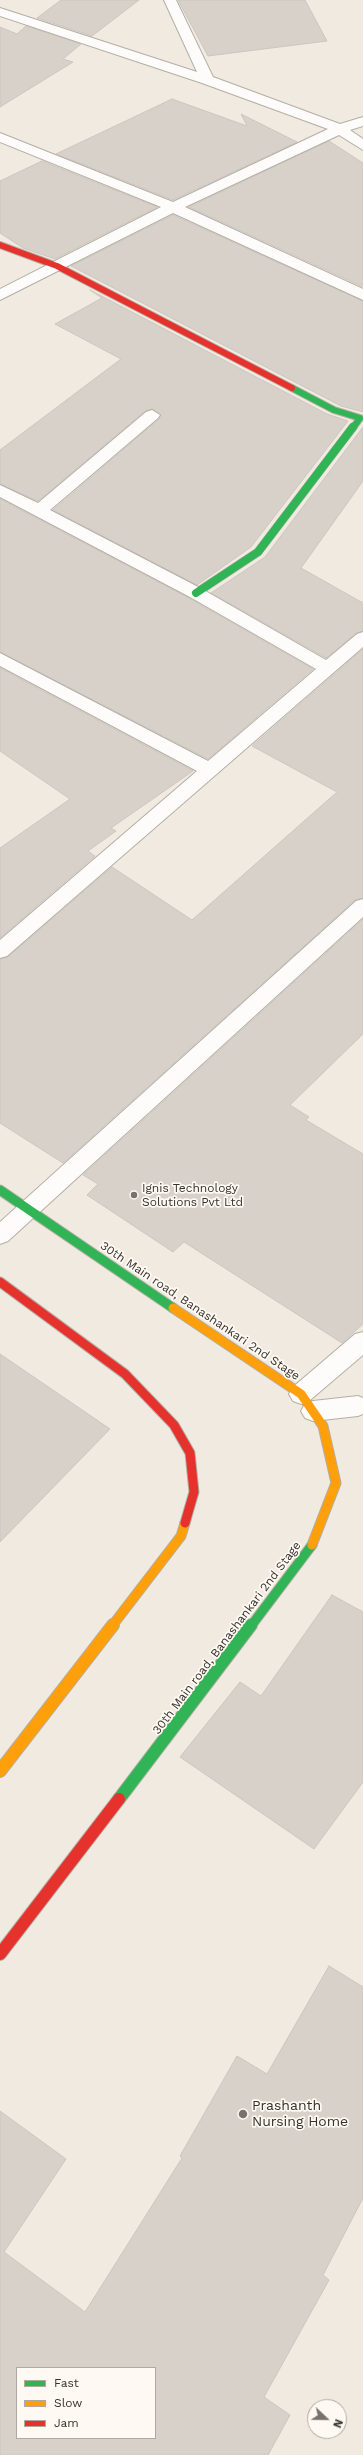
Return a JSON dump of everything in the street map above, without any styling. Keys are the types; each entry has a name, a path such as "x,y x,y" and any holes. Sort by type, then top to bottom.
{"main road":[{"path":"0,245 57,266 334,410 362,419 258,552 196,593"},
{"name":"30th Main road, Banashankari 2nd Stage","path":"0,1190 307,1402 323,1426 336,1483 310,1549 0,1954"},
{"path":"0,1282 125,1374 174,1426 190,1453 194,1492 181,1536 0,1771"}],"street":[{"path":"170,0 207,80"},
{"path":"0,12 207,80 340,129 363,146"},
{"path":"0,294 173,207 340,129 363,121"},
{"path":"0,137 173,207 363,295"},
{"path":"40,510 152,416"},
{"path":"0,490 196,593 328,669"},
{"path":"0,951 363,638"},
{"path":"0,659 210,770"},
{"path":"0,1235 363,906"},
{"path":"307,1402 363,1341"},
{"path":"307,1402 358,1406"}],"building":[{"path":"61,0 139,0 92,36 37,18"},
{"path":"178,0 305,0 327,41 208,56"},
{"path":"26,26 81,44 63,59 73,62 0,107 0,27 17,34"},
{"path":"172,99 247,126 241,114 297,142 173,200 56,154"},
{"path":"329,141 363,163 363,287 189,207"},
{"path":"42,161 157,207 55,259 23,248 0,233 0,181"},
{"path":"173,215 363,301 363,412 341,406 71,266"},
{"path":"90,290 327,414 348,421 251,547 197,585 53,510 159,419 161,415 153,409 145,411 38,501 0,484 0,450 121,359 55,324 102,298"},
{"path":"363,427 363,481 301,568 363,603 363,631 356,633 326,658 211,593 265,557"},
{"path":"0,499 189,598 313,669 208,759 0,652"},
{"path":"363,649 363,898 355,900 63,1163 0,1123 0,959 8,957 112,867 192,920 337,792 252,746"},
{"path":"0,668 193,771 111,828 116,831 88,851 95,856 0,938 0,848 70,799 0,751"},
{"path":"363,919 363,1034 290,1105 309,1117 306,1120 363,1154 363,1324 342,1343 184,1242 173,1252 87,1195 98,1184 83,1175"},
{"path":"0,1354 110,1429 0,1542"},
{"path":"332,1595 363,1612 363,1782 314,1849 180,1757 240,1682 261,1696"},
{"path":"329,1966 363,1987 363,2198 323,2275 329,2280 264,2397 290,2415 268,2455 0,2455 0,2111 66,2159 4,2252 85,2312 182,2158 180,2156 237,2056 267,2074"}],"traffic: fast":[{"path":"196,593 258,552 360,418 334,410 292,388"},
{"path":"0,1190 173,1308"},
{"path":"119,1799 312,1545"}],"traffic: slow":[{"path":"173,1308 301,1394 323,1426 336,1483 312,1545"},
{"path":"0,1771 181,1536 185,1523"}],"traffic: jam":[{"path":"0,245 57,266 292,388"},
{"path":"0,1282 125,1374 174,1425 190,1453 194,1492 185,1523"},
{"path":"0,1954 119,1799"}],"place":[{"name":"Ignis Technology Solutions Pvt Ltd","path":"134,1195"},
{"name":"Prashanth Nursing Home","path":"243,2114"}]}
